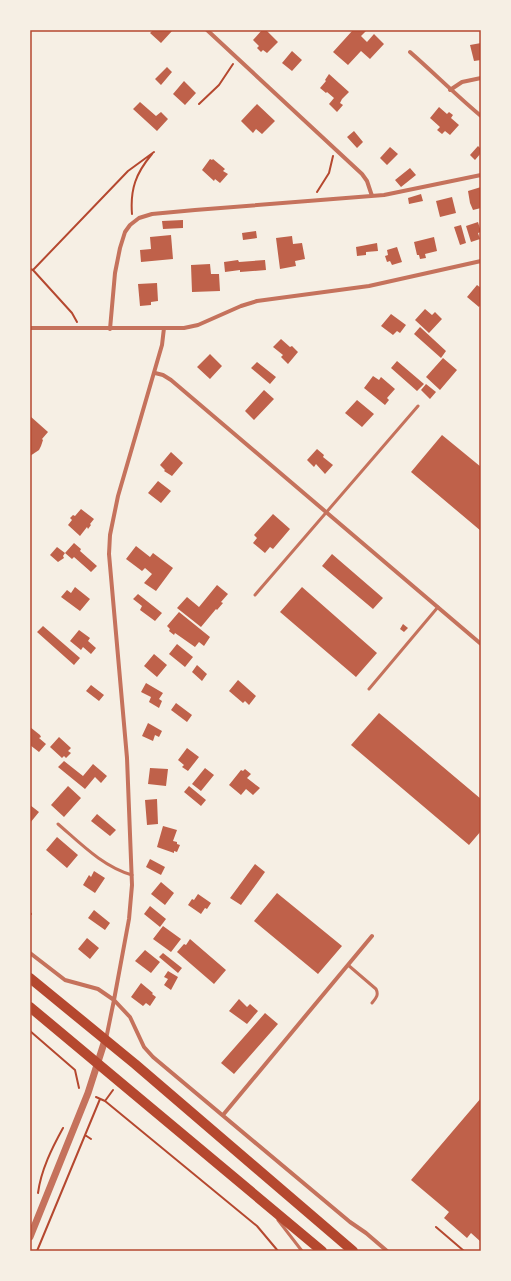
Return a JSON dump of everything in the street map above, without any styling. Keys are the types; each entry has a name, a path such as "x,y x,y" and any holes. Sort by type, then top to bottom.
{"main road":[{"path":"30,978 353,1251"},
{"path":"30,1007 322,1251"}],"street":[{"path":"207,30 334,148 367,181 372,196"},
{"path":"410,52 450,90 481,116"},
{"path":"450,90 462,82 481,78"},
{"path":"110,329 118,256 125,232 134,221 139,218 152,214 396,193 481,175"},
{"path":"30,328 184,328 198,325 236,308 257,302 369,286 481,261"},
{"path":"30,1237 88,1093 98,1064 114,1000 129,919 132,875 127,758 109,554 110,535 118,496 162,345 164,328"},
{"path":"154,373 163,375 171,380 481,644"},
{"path":"223,1115 372,936"},
{"path":"30,953 65,980 98,989 114,1000 130,1017 147,1050 350,1222 366,1233 387,1251"}],"lane":[{"path":"255,595 418,406"},
{"path":"369,689 438,607"},
{"path":"58,824 116,870 132,875"},
{"path":"348,965 376,989 378,996 372,1003"},
{"path":"268,1205 302,1251"}],"path":[{"path":"199,104 219,85 237,58"},
{"path":"312,200 329,173 334,148"},
{"path":"78,328 75,318 31,269 128,171 154,152 139,171 134,183 131,201 134,221"},
{"path":"30,1031 75,1070 80,1090 83,1091"},
{"path":"105,1101 113,1089"},
{"path":"93,1096 105,1101 257,1226 278,1251"},
{"path":"37,1251 100,1098"},
{"path":"85,1135 91,1139"},
{"path":"436,1227 464,1251"}],"building":[{"path":"153,30 172,31 161,43 150,33"},
{"path":"262,30 266,30 278,42 267,53 263,50 261,52 257,48 259,46 253,40"},
{"path":"353,30 367,30 361,36 367,42 374,34 384,44 370,59 361,51 348,65 333,52"},
{"path":"481,43 481,60 474,61 470,45"},
{"path":"292,51 302,60 292,71 282,63"},
{"path":"167,67 172,72 161,85 155,79"},
{"path":"329,74 349,92 342,99 340,103 343,105 337,112 329,104 334,98 320,88 326,81 325,80"},
{"path":"184,81 196,93 185,105 173,94"},
{"path":"140,102 156,116 161,112 168,119 157,131 133,109"},
{"path":"257,104 275,121 262,134 256,129 253,133 241,121"},
{"path":"439,107 447,114 449,112 453,115 451,118 459,125 450,135 445,131 442,134 437,130 440,127 430,118"},
{"path":"354,131 363,142 357,148 347,137"},
{"path":"478,146 481,149 481,153 475,160 470,155"},
{"path":"390,147 398,154 387,165 380,158"},
{"path":"210,159 213,159 225,169 223,171 228,174 220,183 215,179 214,181 202,170"},
{"path":"410,168 416,175 401,187 395,180"},
{"path":"481,187 481,208 473,210 468,191"},
{"path":"421,194 423,201 409,204 408,198"},
{"path":"452,197 456,213 440,217 436,201"},
{"path":"183,220 183,228 163,229 162,221"},
{"path":"478,222 481,232 478,233 480,239 471,242 466,226"},
{"path":"461,225 466,243 460,245 454,227"},
{"path":"256,231 257,238 243,240 242,233"},
{"path":"171,235 173,259 141,262 140,250 151,249 150,237"},
{"path":"292,236 293,244 302,243 305,259 295,261 296,266 280,269 276,238"},
{"path":"434,237 437,251 425,254 426,258 420,259 419,255 417,255 414,242"},
{"path":"377,243 378,251 366,252 366,255 357,256 356,247"},
{"path":"397,247 402,262 392,265 390,261 387,262 385,256 388,255 387,250"},
{"path":"238,260 239,262 265,260 266,270 240,272 240,270 225,272 224,262"},
{"path":"210,264 211,274 219,274 220,291 192,292 191,265"},
{"path":"157,283 158,301 151,302 151,305 140,306 138,284"},
{"path":"477,285 481,288 481,304 479,307 467,297"},
{"path":"425,309 432,315 435,312 442,319 429,333 415,320"},
{"path":"391,314 406,325 400,333 397,331 393,335 381,326"},
{"path":"420,327 446,351 441,358 414,334"},
{"path":"281,339 298,352 288,364 281,357 283,355 273,347"},
{"path":"210,354 222,366 210,379 197,367"},
{"path":"443,358 457,370 440,390 426,377"},
{"path":"397,361 424,384 417,391 391,368"},
{"path":"257,362 276,377 270,384 251,368"},
{"path":"373,376 379,380 381,377 395,389 387,398 389,400 385,405 364,388"},
{"path":"426,384 436,392 430,399 421,390"},
{"path":"264,390 274,399 254,420 245,411"},
{"path":"357,400 374,414 362,427 345,413"},
{"path":"30,416 48,432 42,439 43,440 39,450 30,456"},
{"path":"442,435 481,467 481,531 411,472"},
{"path":"317,449 324,455 323,457 333,465 325,474 316,464 314,467 307,460"},
{"path":"171,452 183,463 172,476 164,471 165,470 160,465"},
{"path":"158,481 171,491 161,503 148,493"},
{"path":"81,509 94,519 88,529 87,527 80,536 68,525 72,520 70,518 73,515 75,516"},
{"path":"273,514 290,529 273,549 270,547 265,553 253,543 257,538 254,535"},
{"path":"74,543 81,549 80,551 97,566 91,572 74,557 72,559 65,553"},
{"path":"136,546 150,557 153,553 173,568 156,591 144,583 152,574 145,568 142,571 126,559"},
{"path":"57,547 65,553 63,556 64,558 58,562 50,555"},
{"path":"332,554 383,598 373,609 322,566"},
{"path":"217,585 228,594 221,602 223,603 201,627 177,608 187,597 199,607"},
{"path":"75,587 90,599 80,611 61,597 67,590 71,593"},
{"path":"302,587 377,653 356,677 280,612"},
{"path":"138,594 162,613 155,621 140,610 142,606 133,599"},
{"path":"179,612 210,637 204,646 199,642 195,647 175,633 174,635 169,631 170,629 167,626"},
{"path":"403,624 408,628 404,632 400,629"},
{"path":"43,626 80,658 74,665 37,632"},
{"path":"79,630 90,638 88,641 96,648 91,654 83,647 81,650 70,641"},
{"path":"177,644 193,657 185,667 169,654"},
{"path":"154,654 167,665 157,677 144,666"},
{"path":"197,665 207,674 202,681 192,672"},
{"path":"238,680 256,696 249,705 245,701 243,703 229,691"},
{"path":"146,683 163,693 159,699 162,701 159,708 149,702 151,697 141,692"},
{"path":"91,685 104,695 99,701 86,691"},
{"path":"176,703 192,715 187,722 171,710"},
{"path":"379,713 481,799 481,831 469,845 351,745"},
{"path":"148,723 162,731 159,737 155,735 153,741 142,736"},
{"path":"30,727 40,735 41,737 39,738 46,744 39,752 30,745"},
{"path":"59,737 71,748 68,751 71,753 66,758 64,756 62,758 50,747"},
{"path":"187,748 199,757 188,771 182,767 184,765 178,760"},
{"path":"64,761 83,776 93,764 107,776 101,783 95,777 85,789 58,767"},
{"path":"150,768 168,769 166,786 148,784"},
{"path":"205,768 214,775 201,791 192,784"},
{"path":"245,769 251,774 247,778 260,788 253,795 246,789 241,795 229,785 241,770 243,771"},
{"path":"68,786 81,798 64,817 51,805"},
{"path":"189,786 206,800 201,806 184,792"},
{"path":"157,799 158,824 147,825 145,800"},
{"path":"30,805 39,812 30,823"},
{"path":"97,814 116,830 110,836 91,821"},
{"path":"163,826 177,830 173,841 180,845 177,852 174,851 174,853 157,847"},
{"path":"57,837 78,855 67,868 46,850"},
{"path":"150,859 165,867 161,875 146,867"},
{"path":"255,864 265,872 241,905 230,898"},
{"path":"94,871 105,878 95,893 83,885 89,875 91,877"},
{"path":"161,882 174,893 165,905 151,894"},
{"path":"277,893 342,946 318,974 254,921"},
{"path":"198,894 211,903 201,914 188,905"},
{"path":"150,906 166,919 160,927 144,914"},
{"path":"94,910 110,923 105,930 88,918"},
{"path":"163,926 181,939 171,952 153,939"},
{"path":"87,938 99,948 90,959 78,949"},
{"path":"190,939 226,970 214,984 177,952 184,944 186,945"},
{"path":"145,950 160,962 151,973 135,961"},
{"path":"163,953 182,968 178,973 159,957"},
{"path":"168,971 178,977 171,990 164,985 168,979 164,977"},
{"path":"141,983 156,997 150,1006 146,1003 143,1006 131,997"},
{"path":"239,999 247,1007 250,1004 258,1011 247,1024 229,1011"},
{"path":"265,1013 278,1024 234,1074 221,1063"},
{"path":"481,1098 481,1242 471,1233 467,1238 444,1218 449,1212 411,1180"}]}
